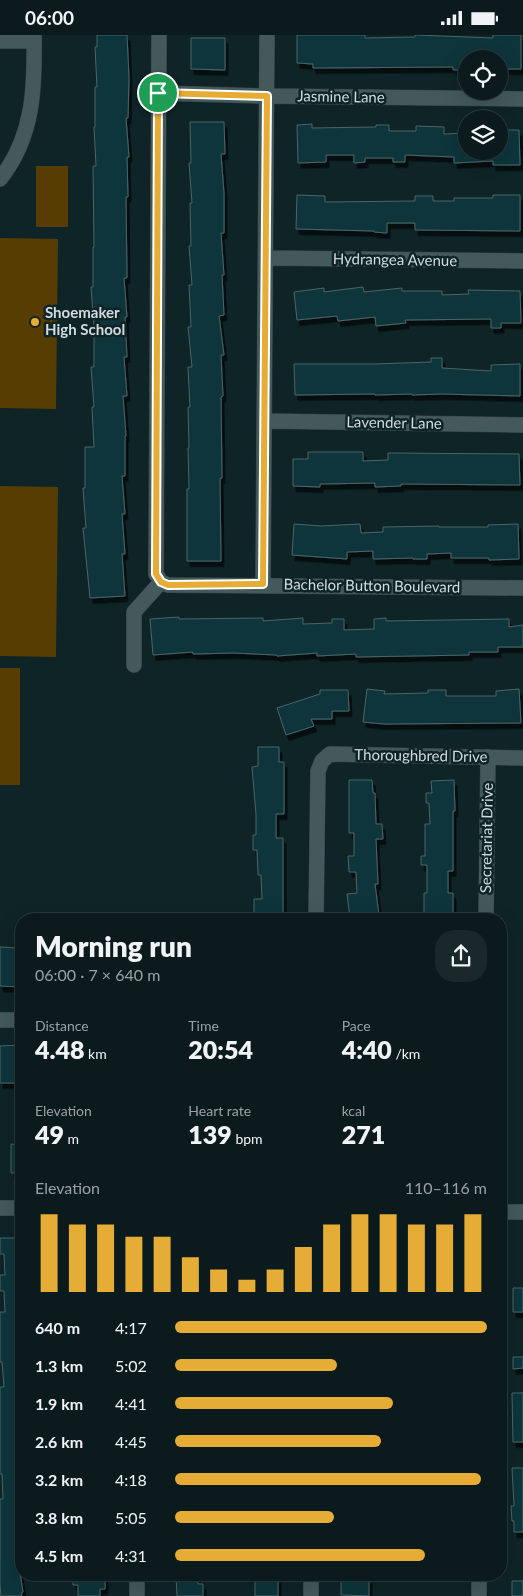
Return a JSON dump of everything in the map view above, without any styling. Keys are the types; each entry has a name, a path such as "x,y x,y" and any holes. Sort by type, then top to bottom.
{"street":[{"path":"134,665 134,612 161,582 156,574 158,35"},
{"path":"263,584 267,35"},
{"path":"0,41 34,38 33,94 25,135 8,169 0,179"},
{"name":"Jasmine Lane","path":"158,93 523,99"},
{"name":"Hydrangea Avenue","path":"266,258 523,261"},
{"name":"Lavender Lane","path":"265,421 523,425"},
{"name":"Bachelor Button Boulevard","path":"161,582 168,585 263,584 523,588"},
{"name":"Thoroughbred Drive","path":"316,913 318,771 322,761 330,754 523,758"},
{"name":"Secretariat Drive","path":"486,913 488,757"},
{"path":"0,1020 15,1020"},
{"path":"0,1208 15,1209"},
{"path":"507,1212 523,1212"},
{"path":"137,1596 138,1581"},
{"path":"311,1581 311,1596"},
{"path":"479,1581 479,1596"}],"shaded area":[{"path":"36,166 68,166 68,227 36,227"},
{"path":"0,238 58,239 56,409 0,408"},
{"path":"0,486 58,487 56,657 0,656"},
{"path":"0,668 20,668 20,785 0,785"}],"building":[{"path":"97,35 127,35 129,78 128,118 126,118 129,157 127,157 128,197 126,197 127,278 124,278 127,317 125,317 127,357 124,357 127,396 123,396 126,436 125,476 122,476 125,514 122,514 125,554 122,554 125,596 90,598 83,528 86,528 83,488 85,488 85,447 94,447 91,367 94,367 94,326 91,287 93,287 94,247 93,166 96,166 94,127 95,87 97,87 95,47 97,47"},
{"path":"297,35 365,35 365,38 415,37 415,35 493,38 493,35 521,35 521,69 508,69 508,50 458,50 458,70 453,70 453,67 313,68 313,64 297,63"},
{"path":"191,38 225,38 225,70 191,69"},
{"path":"190,122 224,122 225,154 221,154 224,193 224,233 221,233 224,315 219,316 224,355 221,355 223,396 221,397 222,478 220,478 221,561 187,561 187,489 189,489 188,407 190,407 188,367 192,367 188,327 191,327 189,285 192,285 189,246 191,246 190,203 192,203 189,163 191,163"},
{"path":"312,124 312,128 389,125 389,131 416,131 416,126 444,127 444,134 458,133 458,160 508,160 508,130 519,130 520,165 493,165 493,161 454,163 454,157 405,155 405,162 393,162 393,158 365,158 365,162 354,163 354,155 326,155 326,162 298,163 297,125"},
{"path":"297,195 325,196 325,202 415,201 415,196 433,196 433,201 454,201 454,198 493,198 493,195 520,195 520,231 415,230 415,223 387,223 387,233 296,229"},
{"path":"363,287 364,292 402,288 402,291 442,291 442,295 469,294 468,290 520,291 521,323 501,323 501,328 491,328 491,319 405,320 406,323 376,326 375,317 338,321 337,316 297,320 294,292 324,288 324,292"},
{"path":"431,358 442,358 442,368 491,371 491,365 520,364 520,396 442,394 295,395 294,364 431,362"},
{"path":"308,452 363,452 363,461 388,460 388,453 519,454 520,485 401,484 401,486 375,487 375,483 320,484 320,487 293,486 293,459 308,459"},
{"path":"294,524 322,526 360,524 361,533 383,532 383,527 488,527 488,525 518,524 519,559 451,558 451,553 427,554 427,559 373,559 373,551 347,552 347,559 292,555"},
{"path":"179,617 179,619 263,618 263,621 303,618 303,624 332,623 332,619 344,619 344,630 374,629 374,619 386,618 386,621 509,619 509,627 523,625 523,647 498,647 498,652 469,652 469,655 356,657 356,654 317,656 317,653 277,656 234,653 193,654 193,652 153,655 150,619"},
{"path":"367,689 385,691 384,694 428,693 428,690 446,690 446,696 496,696 496,691 519,689 521,723 384,724 363,722"},
{"path":"320,690 348,690 349,711 332,711 332,719 311,719 314,726 286,735 277,708 320,694"},
{"path":"258,747 279,747 279,762 284,762 284,814 276,814 276,838 283,838 283,913 254,913 254,899 262,899 261,875 258,875 257,850 253,850 253,835 256,835 256,814 252,767 258,766"},
{"path":"349,780 372,780 373,793 375,793 376,824 382,824 383,839 376,839 378,884 375,884 379,913 349,913 347,894 357,893 356,872 349,872 348,856 354,856 354,833 349,833"},
{"path":"454,780 453,871 448,871 448,893 453,893 453,913 424,913 424,893 427,893 427,865 421,865 421,856 425,856 425,824 430,824 429,803 426,803 426,793 432,793 431,781"},
{"path":"0,947 15,948 15,987 0,986"},
{"path":"15,1045 15,1083 0,1083 0,1046"},
{"path":"11,1144 15,1144 15,1173 11,1173"},
{"path":"0,1238 15,1238 15,1581 21,1581 22,1596 1,1596 0,1586 0,1499 3,1499 2,1474 0,1474 0,1387 4,1387 2,1362 0,1362 0,1312 5,1312 4,1291 0,1291 0,1275 5,1275 4,1254 0,1254"},
{"path":"513,1288 523,1288 523,1312 513,1312"},
{"path":"513,1357 523,1357 523,1368 513,1369"},
{"path":"512,1393 523,1393 523,1442 513,1442"},
{"path":"512,1468 523,1468 523,1532 514,1532 514,1521 512,1521 511,1506 514,1506"},
{"path":"73,1581 105,1581 105,1589 100,1589 100,1596 78,1596 78,1585 73,1585"},
{"path":"176,1581 198,1581 198,1584 203,1584 203,1596 177,1596"},
{"path":"255,1581 278,1581 278,1596 255,1596"},
{"path":"341,1581 369,1581 369,1596 341,1595"},
{"path":"512,1581 523,1581 523,1596 512,1596"}],"place":[{"name":"Shoemaker High School","path":"35,322"}],"route":[{"path":"158,93 267,96 263,584 168,585 161,582 156,574 158,93"}]}
